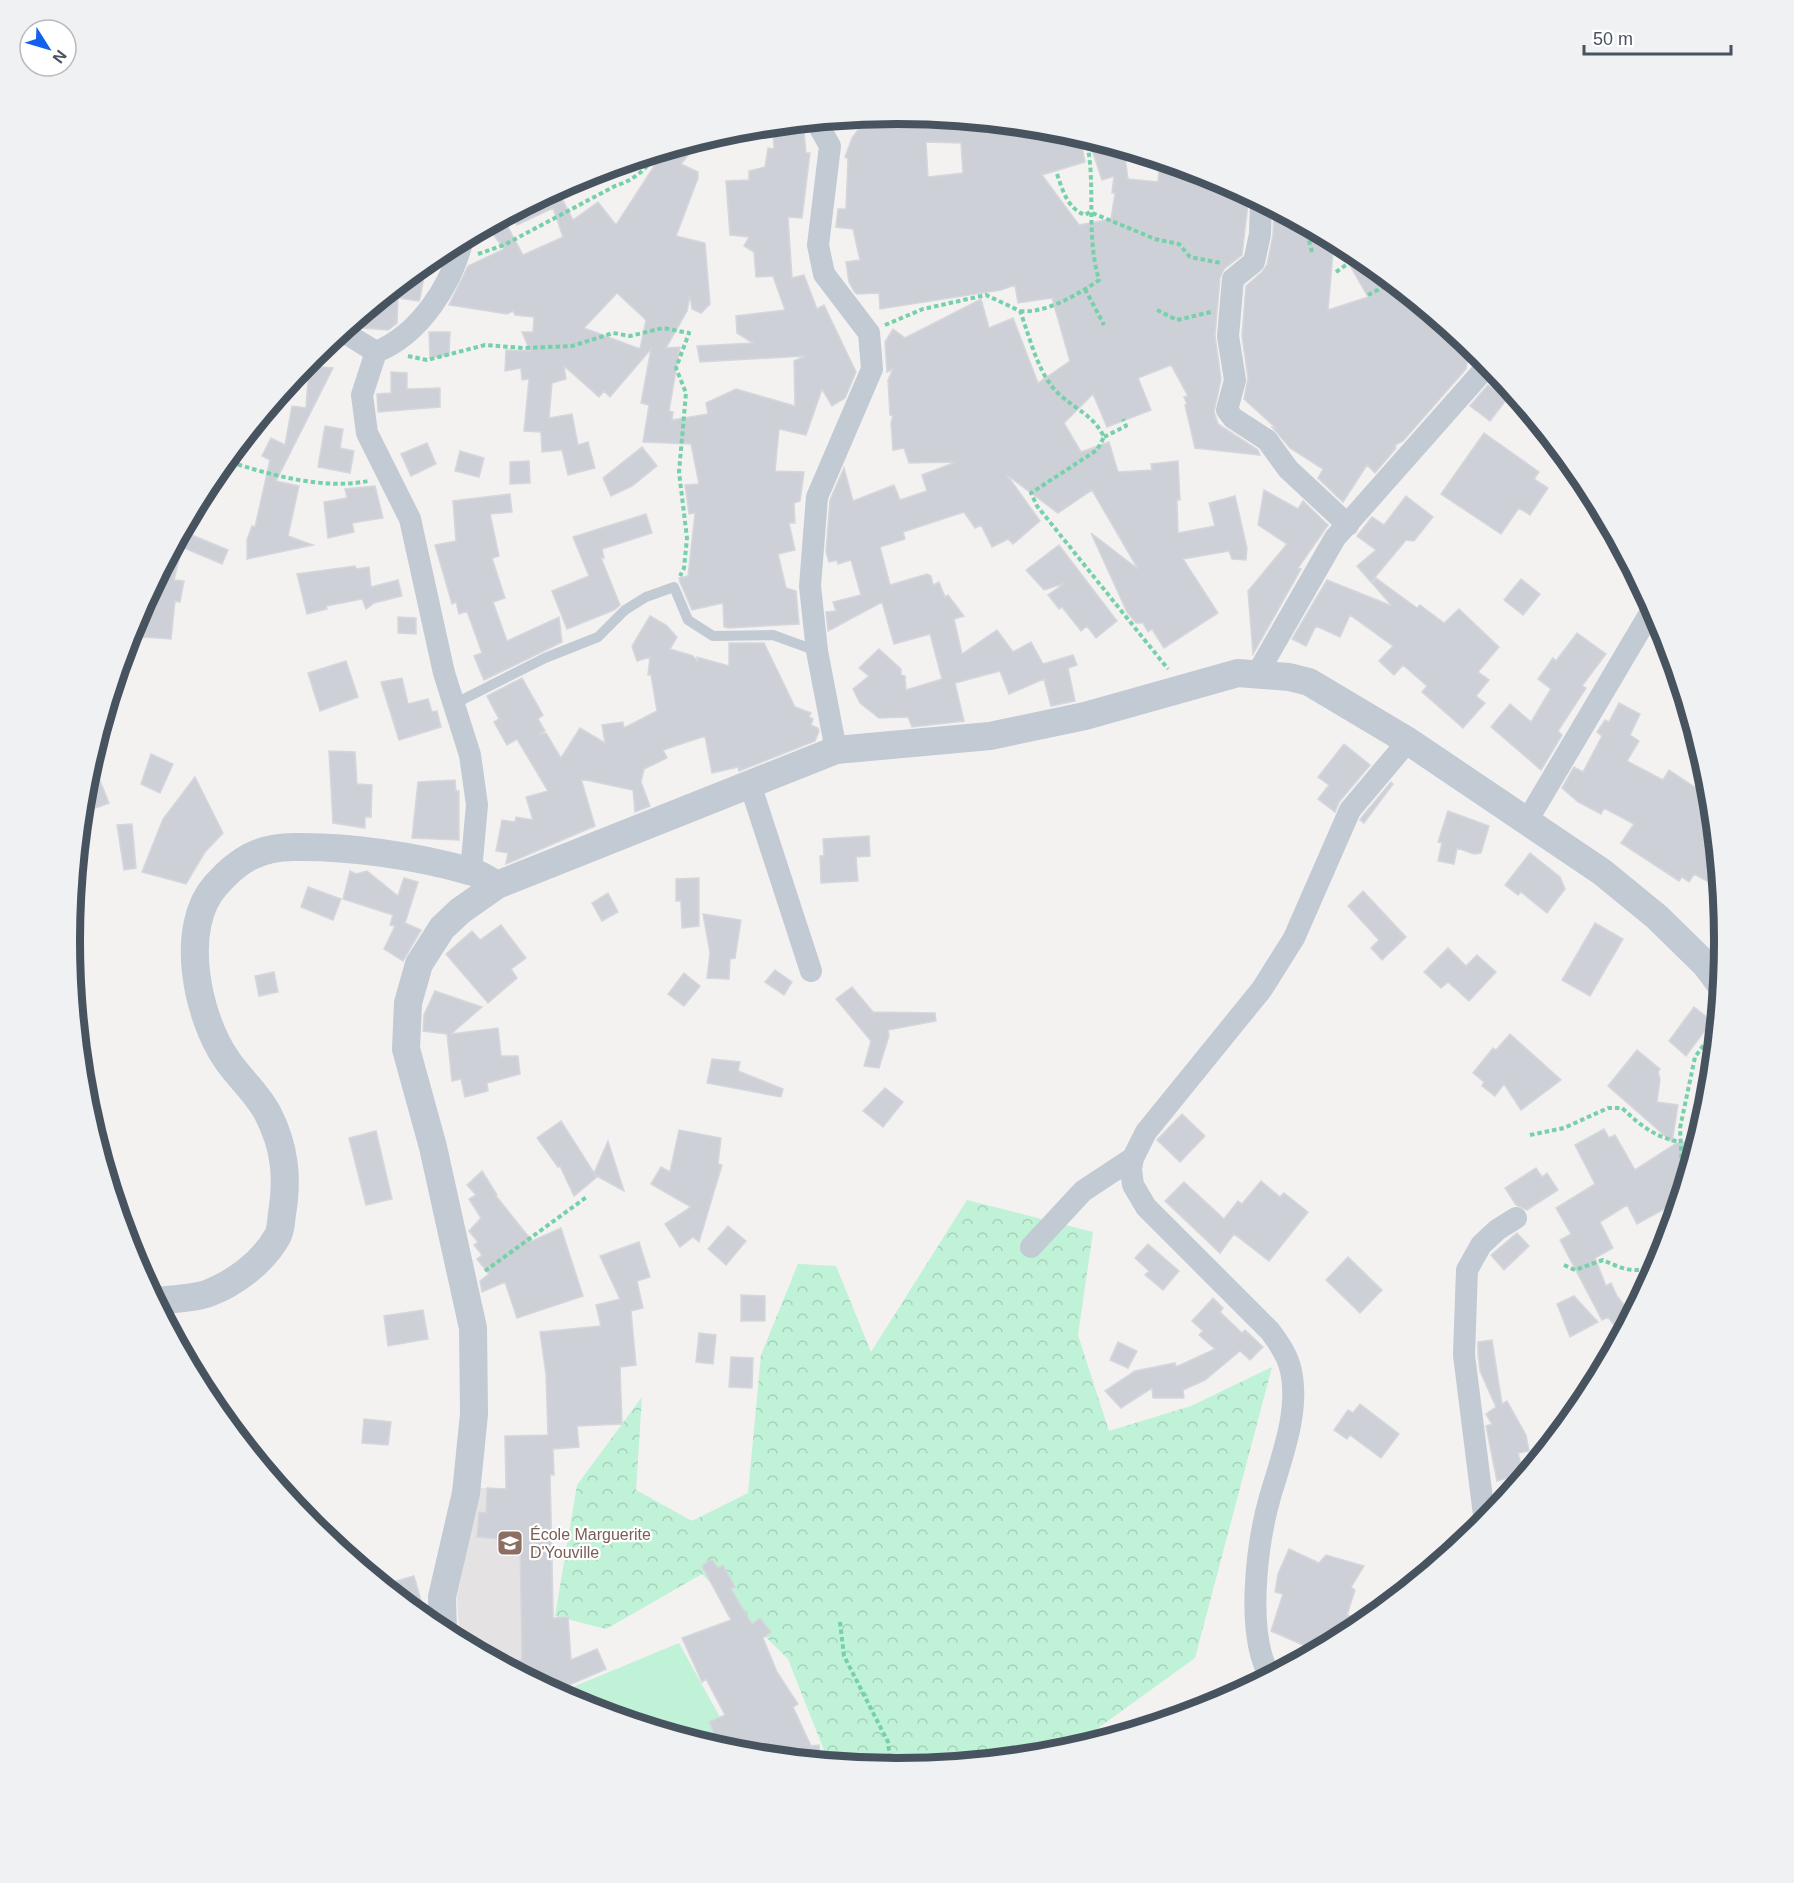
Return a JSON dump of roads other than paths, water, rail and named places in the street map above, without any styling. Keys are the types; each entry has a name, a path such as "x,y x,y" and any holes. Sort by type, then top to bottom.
{"street":[{"path":"820,128 830,146 818,245 824,274 869,333 872,369 817,497 810,586 816,651 836,750"},
{"path":"1261,209 1260,234 1254,262 1233,279 1228,336 1234,380 1227,410 1233,418 1268,440 1288,469 1348,525"},
{"path":"460,251 431,308 393,345 376,352 362,395 367,433 410,519 444,673 470,755 477,805 471,871"},
{"path":"349,335 376,352"},
{"path":"1257,674 1335,538 1483,371"},
{"path":"1527,821 1647,618"},
{"path":"443,1621 442,1598 466,1493 474,1414 473,1328 433,1147 406,1048 408,1003 419,963 442,927 497,885 836,750 990,736 1085,717 1239,673 1257,674 1309,682 1408,741 1602,872 1657,917 1713,975"},
{"path":"1031,1247 1083,1191 1133,1158 1159,1114 1262,989 1294,938 1350,810 1408,741"},
{"path":"750,784 811,971"},
{"path":"163,1300 207,1294 249,1271 278,1236 286,1187 282,1147 267,1111 225,1058 201,1007 195,958 198,922 212,890 233,866 253,853 275,847 317,847 369,852 471,871 497,885"},
{"path":"1133,1158 1133,1185 1146,1207 1270,1331 1284,1350 1291,1371 1293,1395 1290,1418 1269,1500 1257,1575 1256,1639 1268,1670"},
{"path":"1483,1511 1464,1355 1467,1270 1481,1245 1497,1230 1516,1218"}],"lane":[{"path":"454,704 545,658 598,637 625,609 646,597 674,587 688,620 713,636 773,635 816,651"}],"place":[{"name":"École Marguerite D'Youville","path":"510,1543"}]}
